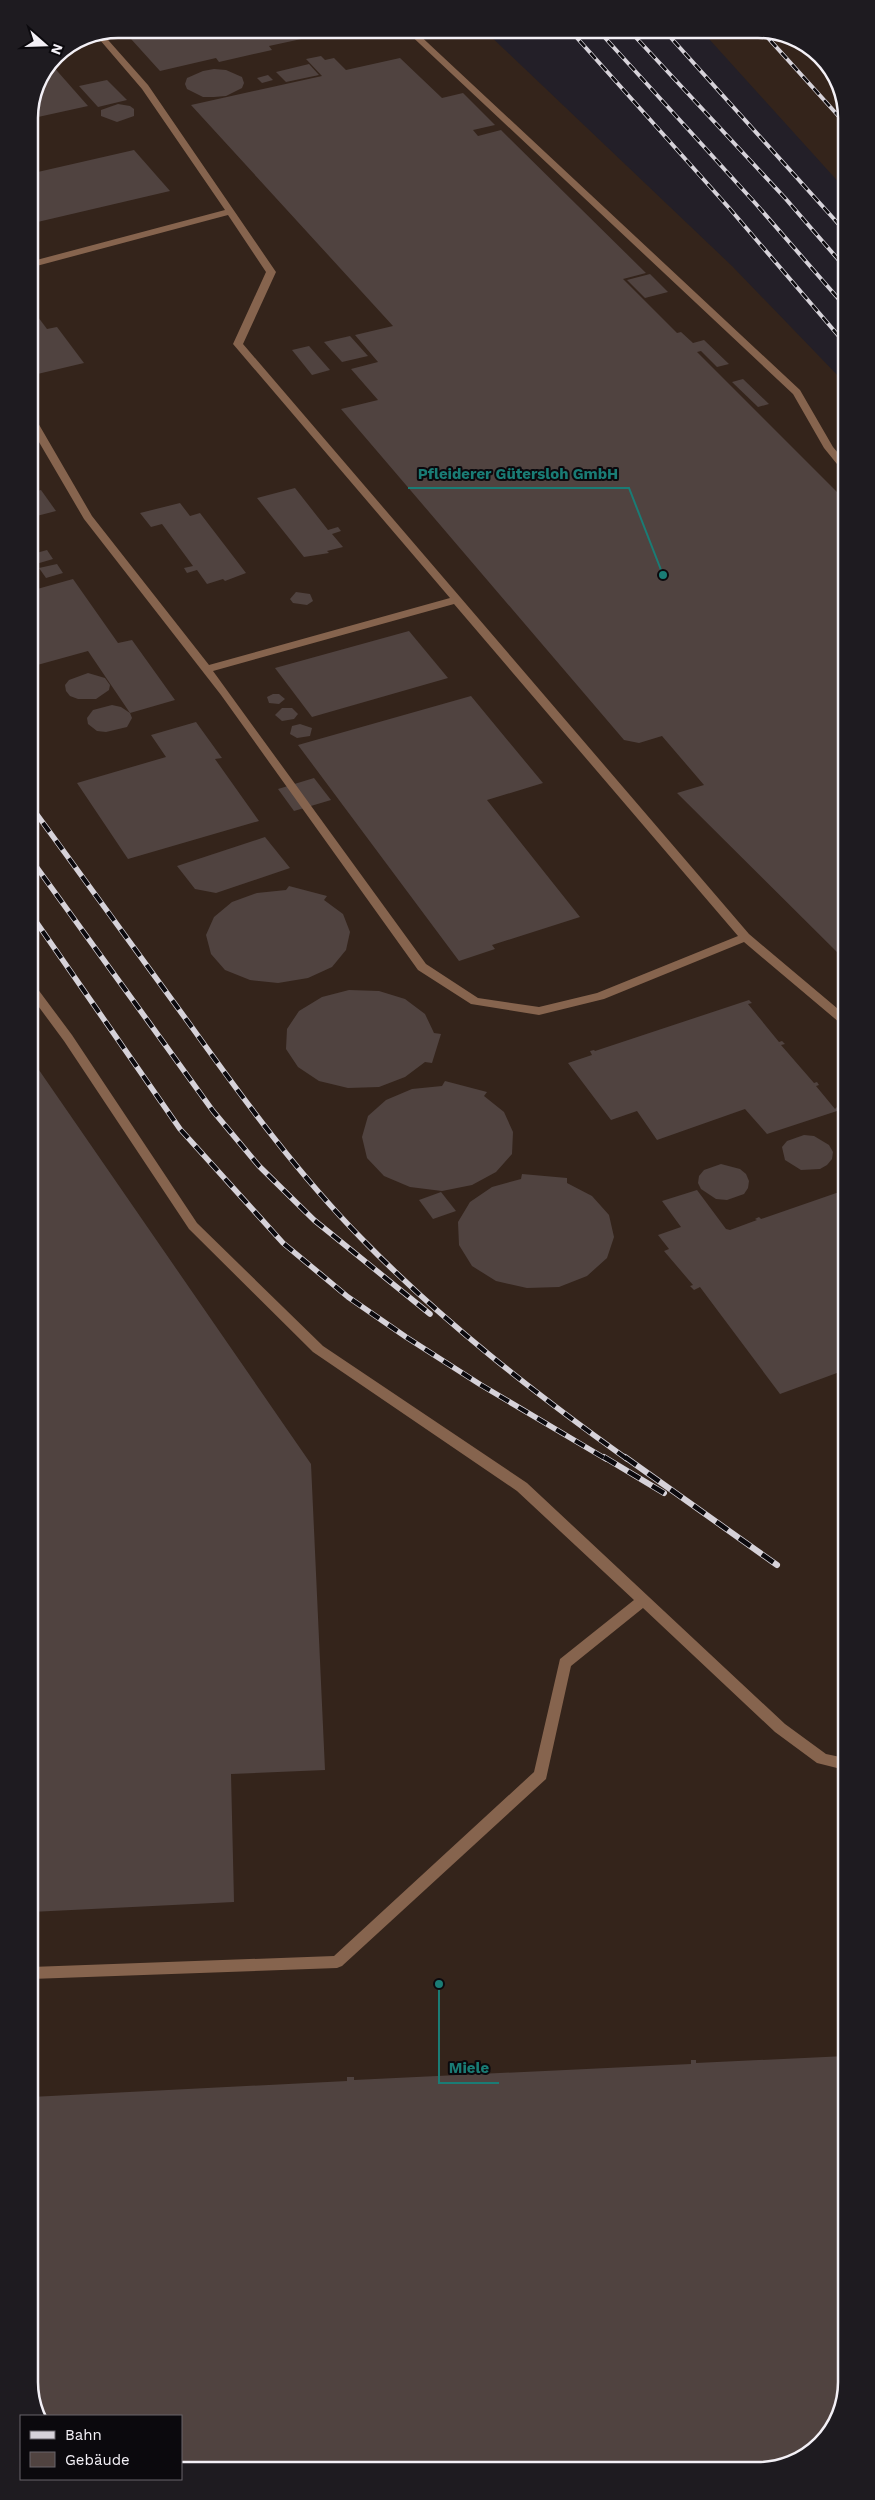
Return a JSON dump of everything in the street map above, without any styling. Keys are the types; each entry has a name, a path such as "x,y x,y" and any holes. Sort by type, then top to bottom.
{"lane":[{"path":"418,38 796,392 829,448 838,459"},
{"path":"103,39 145,87 271,272 238,344 745,937 838,1015"},
{"path":"38,263 229,212"},
{"path":"38,431 88,517 207,670 422,966 475,1001 539,1011 600,996 745,937"},
{"path":"207,670 456,600"},
{"path":"38,998 68,1038 193,1226 318,1349 522,1487 780,1728 822,1759 838,1762"},
{"path":"38,1973 337,1962 541,1775 565,1663 644,1600"}],"shaded area":[{"path":"492,38 732,266 838,376 837,2393 827,2422 810,2443 793,2454 768,2462 182,2462 182,2415 45,2415 38,2393 39,102 44,87 54,70 70,70 70,54 87,44 102,39"},
{"path":"708,38 763,38 778,40 798,48 814,61 829,82 837,107 838,181"}],"building":[{"path":"130,38 306,38 269,46 272,50 219,62 216,58 160,71"},
{"path":"321,56 325,60 334,58 346,70 400,58 442,98 463,93 495,125 473,130 478,136 501,130 646,273 623,279 677,333 681,332 693,343 704,340 729,364 717,367 701,351 697,352 838,493 838,953 677,793 704,785 662,736 639,743 624,740 341,409 378,400 351,369 378,362 355,335 393,326 191,105 322,76 306,59"},
{"path":"309,64 319,75 286,82 276,72"},
{"path":"214,69 226,70 242,77 244,83 242,88 226,96 214,97 203,97 187,89 185,84 187,78 203,71"},
{"path":"56,70 88,106 38,117 39,102 44,87 51,73"},
{"path":"268,75 273,80 262,83 257,78"},
{"path":"107,80 127,100 98,107 79,86"},
{"path":"118,104 130,106 134,109 134,116 117,122 101,116 101,110"},
{"path":"134,150 170,191 38,222 38,172"},
{"path":"650,274 668,292 645,298 627,280"},
{"path":"38,317 47,329 57,327 84,363 38,374"},
{"path":"350,336 368,356 342,362 324,342"},
{"path":"309,346 330,370 312,375 292,350"},
{"path":"743,379 769,404 758,407 732,382"},
{"path":"295,488 328,530 338,527 341,531 332,534 343,547 327,551 329,553 304,557 257,498"},
{"path":"41,490 56,511 38,516 38,491"},
{"path":"180,503 190,516 200,513 246,573 225,581 223,579 207,584 197,570 187,573 184,568 193,566 162,524 151,527 140,513"},
{"path":"47,550 53,559 38,563 38,552"},
{"path":"57,564 63,573 46,578 39,568"},
{"path":"73,579 118,643 132,640 175,700 130,713 88,651 38,665 38,589"},
{"path":"296,592 310,594 313,601 307,605 293,603 290,599"},
{"path":"409,631 448,678 312,717 275,668"},
{"path":"88,673 105,678 110,685 109,690 96,699 78,699 70,696 66,691 65,685 69,680"},
{"path":"279,694 285,699 279,704 269,703 267,697"},
{"path":"471,696 543,783 487,800 580,917 492,945 495,949 459,961 298,745"},
{"path":"112,705 121,707 130,713 132,718 127,727 106,732 97,731 88,724 87,718 93,710"},
{"path":"282,708 292,708 298,714 294,719 282,721 275,715"},
{"path":"196,722 222,758 215,759 259,821 128,859 77,783 166,757 151,735"},
{"path":"300,724 312,728 310,736 297,738 290,734 292,726"},
{"path":"314,778 331,800 294,811 278,789"},
{"path":"265,837 290,868 216,893 195,889 177,866"},
{"path":"289,886 327,896 324,900 343,914 350,932 346,950 332,967 308,978 278,983 250,980 225,970 211,954 206,935 214,917 232,902 257,893 286,890"},
{"path":"349,990 379,991 405,999 425,1014 434,1033 441,1034 432,1063 425,1062 405,1077 379,1087 348,1088 319,1081 298,1067 286,1049 287,1029 299,1011 322,997"},
{"path":"749,1000 752,1003 748,1004 779,1042 782,1041 785,1044 781,1045 814,1083 817,1082 819,1085 816,1086 835,1109 838,1108 838,1111 767,1134 745,1109 657,1140 637,1111 611,1120 568,1063 592,1055 590,1051 595,1051"},
{"path":"38,1069 311,1464 325,1770 231,1774 234,1902 38,1912"},
{"path":"445,1081 487,1092 484,1096 504,1112 513,1132 512,1154 496,1172 472,1185 442,1191 410,1187 384,1176 367,1158 362,1137 368,1116 386,1100 412,1089 442,1086"},
{"path":"804,1135 814,1136 829,1145 833,1152 832,1159 827,1165 820,1169 801,1170 785,1160 782,1147 787,1141"},
{"path":"721,1164 740,1169 746,1174 749,1181 748,1188 744,1194 727,1200 716,1199 701,1189 698,1183 699,1176 704,1170"},
{"path":"522,1174 567,1178 567,1183 592,1196 609,1215 614,1237 607,1258 587,1276 559,1287 527,1288 496,1281 472,1266 459,1245 458,1222 470,1202 492,1187 521,1179"},
{"path":"697,1190 726,1229 730,1230 757,1220 755,1219 759,1217 761,1219 838,1192 838,1373 780,1394 700,1287 694,1290 690,1286 693,1285 664,1251 669,1249 658,1235 681,1227 662,1201"},
{"path":"441,1192 456,1211 433,1219 419,1200"},
{"path":"838,2056 837,2393 833,2408 821,2431 810,2443 793,2454 768,2462 182,2462 182,2415 45,2415 38,2393 38,2097 347,2081 347,2077 354,2077 354,2080 691,2064 691,2060 696,2060 696,2063"}],"railway":[{"path":"577,38 730,209 838,335"},
{"path":"605,38 756,204 838,298"},
{"path":"636,38 785,198 838,259"},
{"path":"671,38 838,223"},
{"path":"769,39 838,115"},
{"path":"38,816 252,1109 294,1163 338,1214 424,1299 489,1355 627,1459"},
{"path":"38,869 213,1111 259,1166 314,1220 430,1314"},
{"path":"38,925 180,1129 283,1243 348,1297 406,1337 481,1385 606,1459"},
{"path":"604,1457 664,1493"},
{"path":"625,1457 777,1565"}],"place":[{"name":"Pfleiderer Gütersloh GmbH","path":"663,575"},
{"name":"Miele","path":"439,1984"}]}
